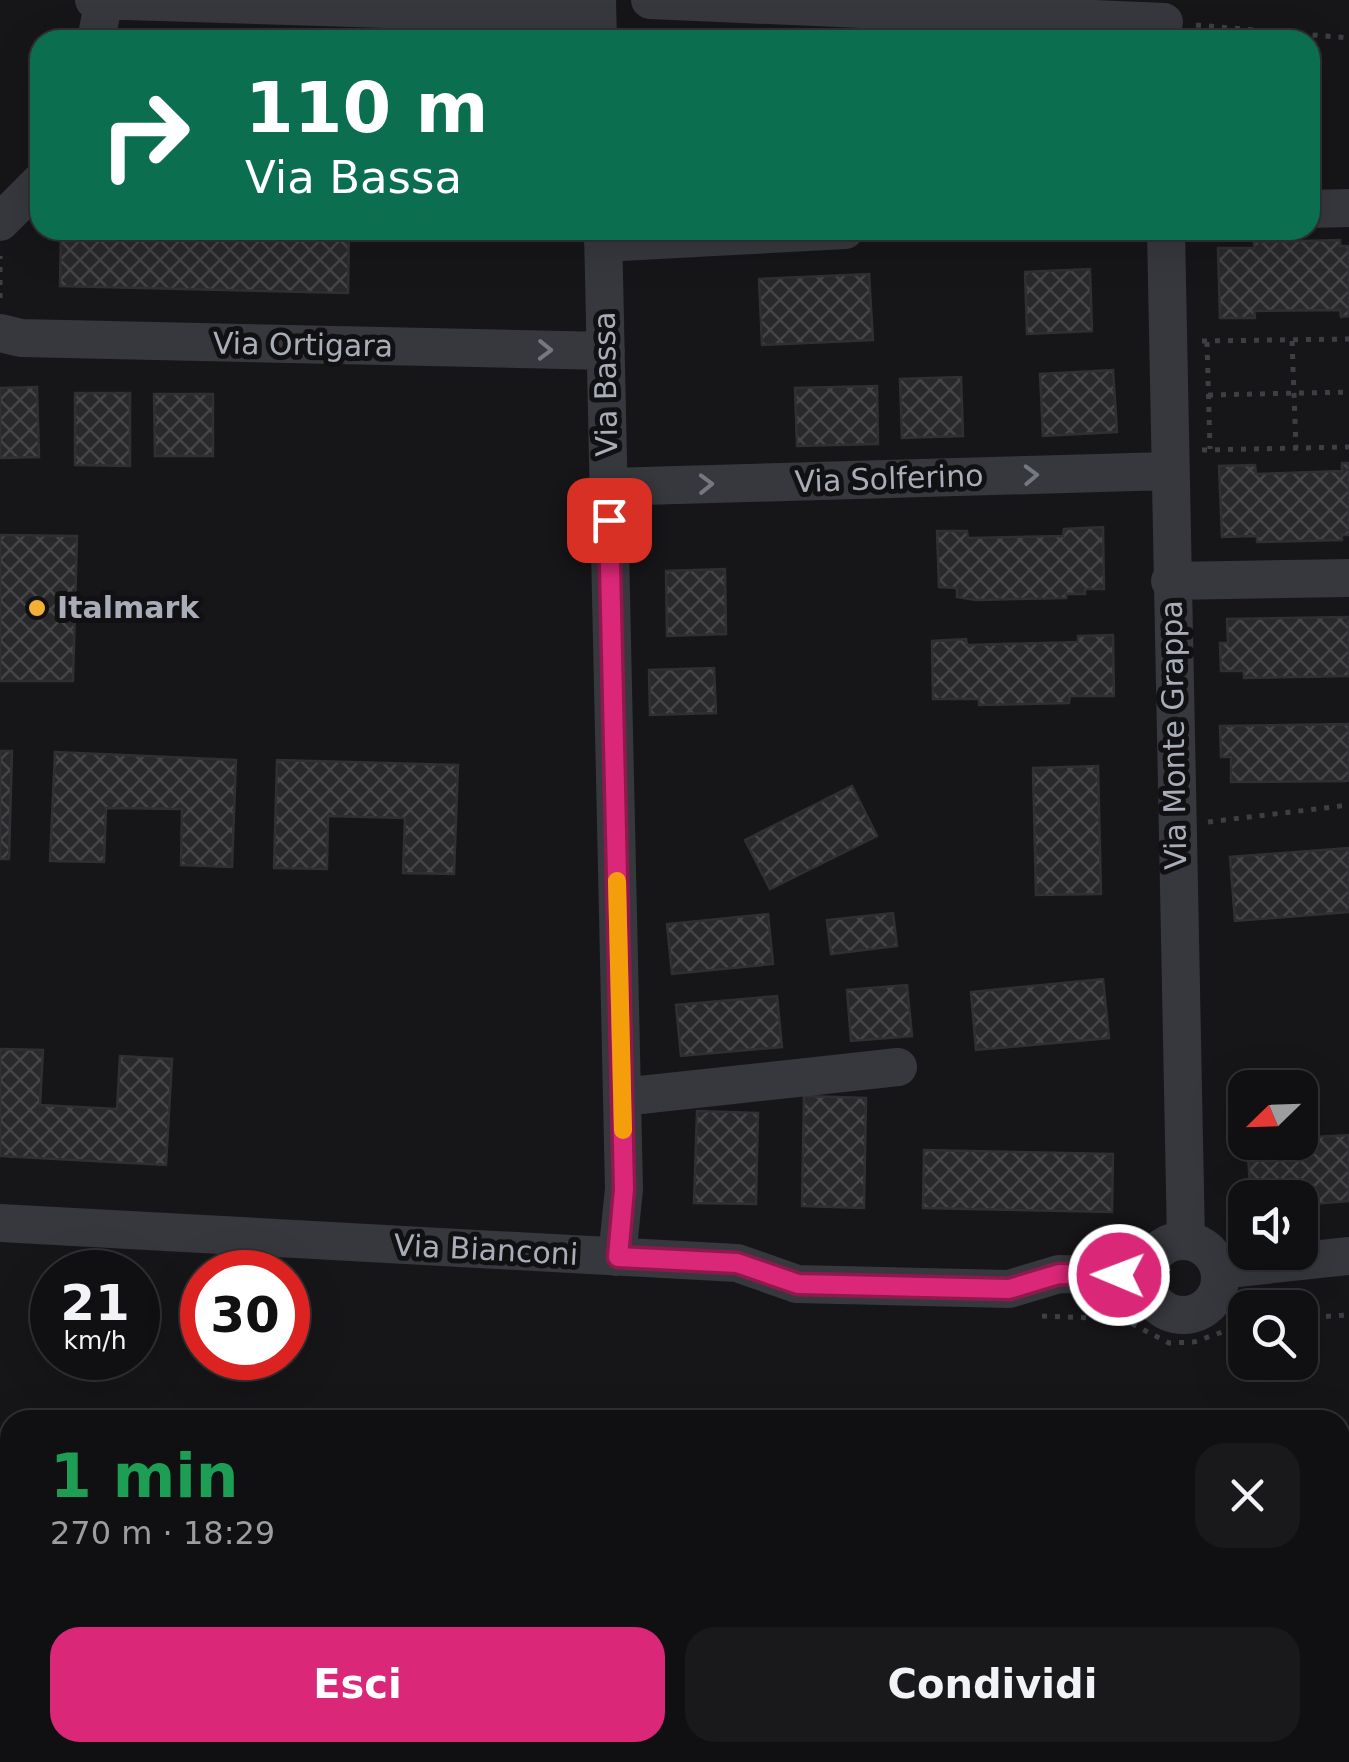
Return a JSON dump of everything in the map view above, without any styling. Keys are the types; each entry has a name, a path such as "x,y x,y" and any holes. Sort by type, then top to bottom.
{"street":[{"path":"94,0 552,14 579,9 596,0 598,30"},
{"path":"650,0 1164,21"},
{"path":"98,30 104,1"},
{"path":"0,222 30,192"},
{"path":"1320,209 1349,208"},
{"name":"Via Bassa","path":"603,240 624,1189 618,1257"},
{"name":"Via Monte Grappa","path":"1166,240 1186,1241"},
{"name":"Via Ortigara","path":"0,334 22,338 606,352"},
{"name":"Via Solferino","path":"609,503 1168,461"},
{"path":"1170,581 1349,578"},
{"path":"622,1096 898,1067"},
{"name":"Via Bianconi","path":"0,1223 737,1263 798,1284 1009,1289 1059,1274 1146,1276"},
{"path":"1186,1241 1207,1250 1219,1270 1216,1294 1198,1312 1186,1314 1162,1308 1148,1288 1146,1276 1154,1254 1163,1246 1186,1241"},
{"path":"1219,1270 1349,1256"}],"path":[{"path":"1164,21 1262,30"},
{"path":"1320,35 1349,38"},
{"path":"1167,342 1349,339"},
{"path":"1292,340 1296,448"},
{"path":"1208,341 1210,450"},
{"path":"1208,395 1349,392"},
{"path":"1168,461 1210,450 1349,448"},
{"path":"1176,826 1349,805"},
{"path":"1318,1317 1349,1314"}],"building":[{"path":"61,240 349,240 348,293 60,286"},
{"path":"1340,240 1340,246 1349,246 1349,316 1341,317 1340,310 1254,311 1255,318 1220,318 1218,248 1254,248 1254,242"},
{"path":"1090,269 1092,331 1027,334 1025,272"},
{"path":"869,274 873,340 762,345 759,279"},
{"path":"1113,370 1117,432 1043,436 1040,374"},
{"path":"961,377 963,436 902,438 900,379"},
{"path":"877,386 878,444 797,446 795,388"},
{"path":"37,387 39,457 0,458 0,388"},
{"path":"75,393 130,393 130,466 75,465"},
{"path":"154,394 213,394 213,456 155,456"},
{"path":"1342,463 1349,463 1349,535 1342,535 1342,540 1257,542 1257,536 1222,537 1219,466 1255,465 1256,474 1342,471"},
{"path":"1103,527 1104,589 1085,589 1085,594 1066,594 1066,598 976,600 957,597 957,588 939,587 937,531 967,531 968,538 1063,536 1064,529"},
{"name":"Italmark","path":"0,535 77,536 73,681 0,681"},
{"path":"725,569 726,634 667,636 666,571"},
{"path":"1349,617 1349,676 1244,678 1244,671 1221,671 1220,643 1228,643 1227,619"},
{"path":"1113,635 1114,696 1070,696 1069,703 979,705 979,699 933,699 932,641 966,639 967,645 1078,642 1078,636"},
{"path":"714,668 716,713 650,715 649,670"},
{"path":"1349,724 1349,781 1231,782 1231,757 1221,757 1220,726"},
{"path":"0,751 12,751 9,859 0,859"},
{"path":"55,752 236,760 232,867 181,865 182,809 106,808 104,862 50,861"},
{"path":"277,760 458,765 454,874 403,873 405,818 328,816 327,869 274,868"},
{"path":"1098,766 1101,894 1036,895 1033,768"},
{"path":"852,786 877,836 770,889 745,840"},
{"path":"1349,848 1349,912 1235,921 1230,857"},
{"path":"893,913 897,946 831,954 827,920"},
{"path":"768,914 773,964 672,974 667,924"},
{"path":"1103,979 1109,1038 976,1050 971,992"},
{"path":"907,985 912,1036 851,1041 847,990"},
{"path":"777,996 782,1047 681,1056 676,1005"},
{"path":"0,1049 43,1050 40,1105 117,1109 120,1056 172,1059 166,1165 0,1156"},
{"path":"804,1096 866,1098 864,1208 802,1206"},
{"path":"697,1111 758,1113 756,1204 694,1203"},
{"path":"1349,1135 1349,1201 1318,1204 1318,1180 1250,1180 1248,1160 1318,1160 1318,1137"},
{"path":"924,1150 1113,1154 1112,1212 923,1208"}],"slow traffic":[{"path":"617,881 623,1130"}],"place":[{"name":"Italmark","path":"37,608"}],"route":[{"path":"609,520 624,1189 618,1257 737,1263 798,1284 1009,1289 1059,1274 1119,1275"}]}
